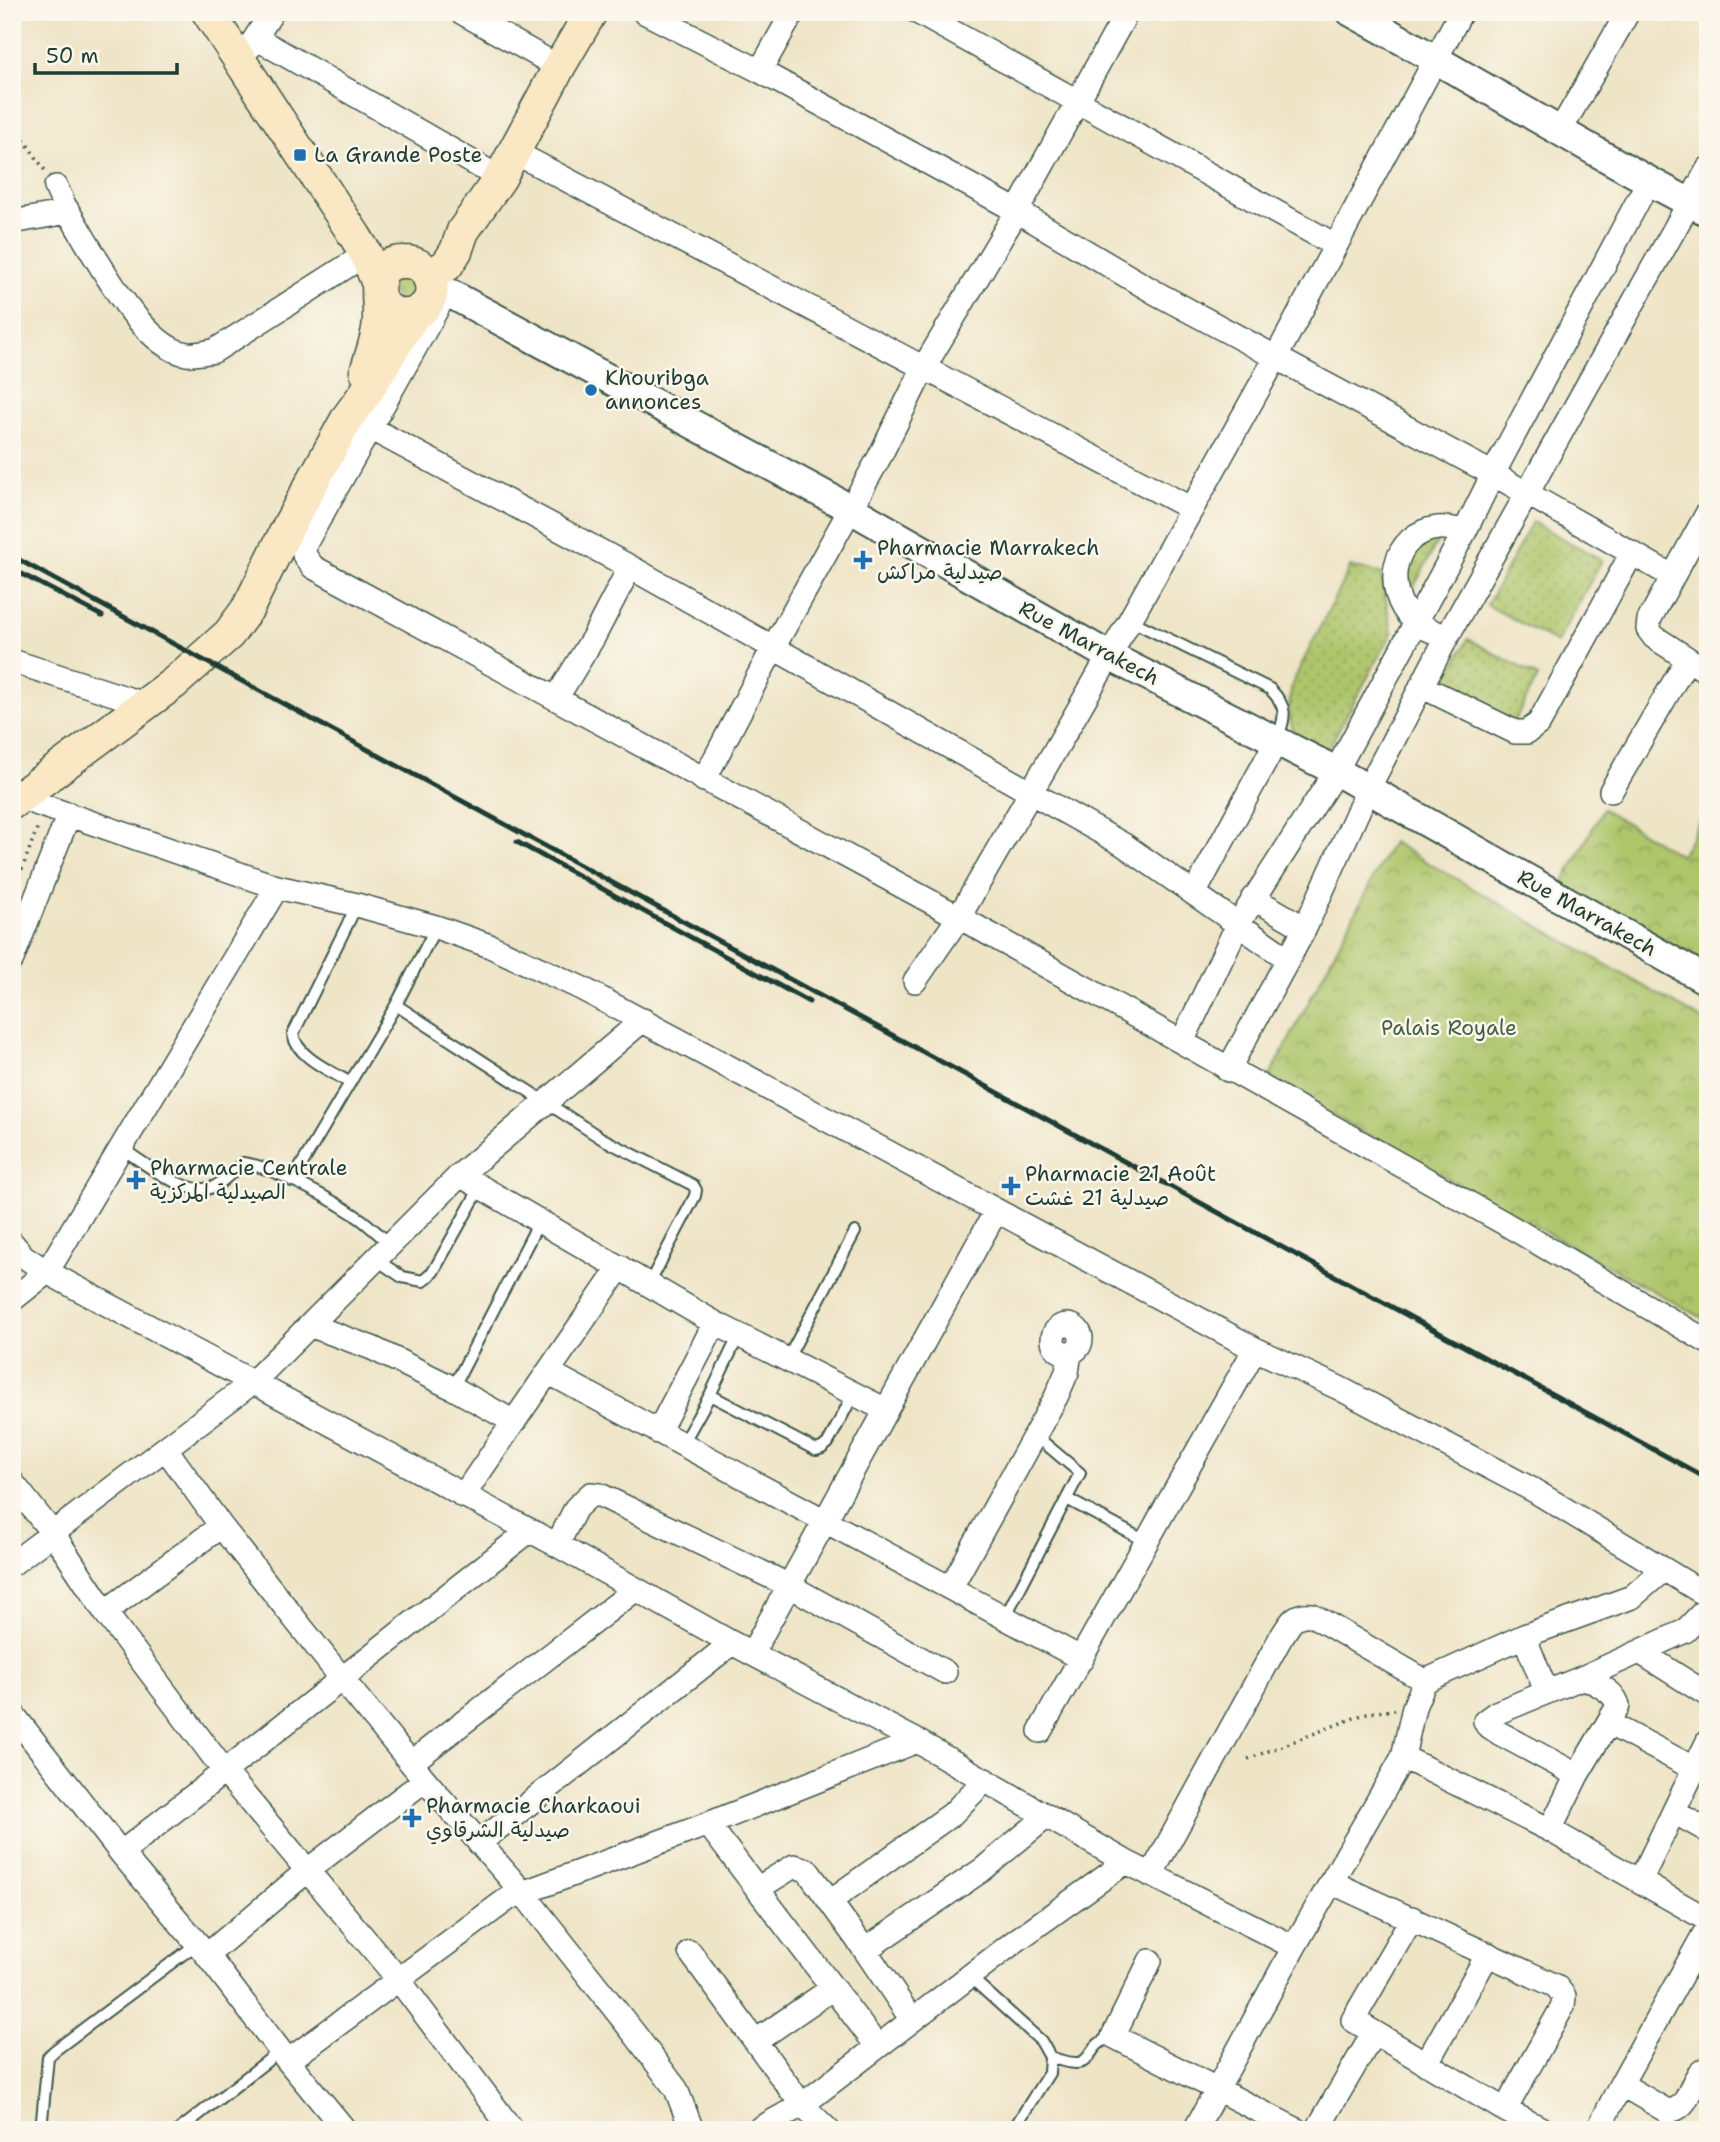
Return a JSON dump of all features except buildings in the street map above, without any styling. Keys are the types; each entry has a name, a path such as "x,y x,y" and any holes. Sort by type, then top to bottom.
{"main road":[{"path":"208,12 248,50 342,217 366,254 383,305 397,315 414,314"},
{"path":"359,416 379,320 378,291 383,271 389,266 425,276 447,265 456,251 463,231 507,165 591,12"},
{"path":"342,217 425,276"},
{"path":"15,799 174,683 229,634 248,608 289,526 359,416 414,314 425,306 425,276"}],"street":[{"path":"272,12 248,50 507,165 923,369 1192,509"},
{"path":"461,12 559,67"},
{"path":"645,12 760,71 1017,211 1156,293 1493,474 1672,576"},
{"path":"760,71 793,12"},
{"path":"917,12 1335,245"},
{"path":"704,780 849,508 879,458 923,369 1017,211 1127,12"},
{"path":"1352,12 1648,182 1698,207"},
{"path":"915,981 959,917 1130,620 1275,359 1461,12"},
{"path":"1560,131 1628,12"},
{"path":"1228,1070 1305,928 1368,789 1447,637 1698,207 1708,169"},
{"path":"1182,1042 1238,924 1336,771 1648,182"},
{"path":"56,187 68,212 136,320 166,345 186,354 214,351 366,254"},
{"path":"12,222 68,212"},
{"path":"425,276 359,416 305,544 304,555 308,563 959,917 1504,1223 1708,1342"},
{"name":"Rue Marrakech","path":"425,276 849,508 1109,656 1336,771 1708,981"},
{"path":"359,416 631,566 1124,845 1288,959"},
{"path":"1708,512 1649,620 1648,629 1654,637 1708,671"},
{"path":"1447,637 1415,623 1403,609 1393,579 1394,565 1409,541 1420,534 1437,528 1465,531"},
{"path":"1421,686 1515,732 1527,732 1539,723 1632,553"},
{"path":"558,697 631,566"},
{"path":"1611,791 1687,660"},
{"path":"12,661 144,704"},
{"path":"1194,894 1277,740"},
{"path":"15,799 69,814 277,887 357,905 436,927 490,946 643,1020 1255,1349 1339,1388 1533,1490 1708,1596"},
{"path":"12,960 69,814"},
{"path":"12,1300 47,1272 277,887"},
{"path":"1253,898 1305,928"},
{"path":"12,1564 54,1535 253,1382 312,1326 460,1175 643,1020"},
{"path":"460,1175 715,1323 886,1410"},
{"path":"479,1843 742,1648 788,1584 996,1211"},
{"path":"12,1243 23,1256 47,1272 918,1741 1150,1875 1294,1947"},
{"path":"463,1496 620,1267"},
{"path":"658,1432 715,1323"},
{"path":"312,1326 372,1348 514,1422"},
{"path":"1040,1731 1255,1349"},
{"path":"951,1587 1036,1436 1067,1372 1070,1353"},
{"path":"548,1372 1082,1659"},
{"path":"166,1449 221,1526 343,1680 523,1893 676,2088 692,2130"},
{"path":"12,1482 54,1535 105,1612 225,1772 399,1979 512,2130"},
{"path":"557,1545 576,1508 591,1494 600,1495 788,1584 945,1672"},
{"path":"105,1612 221,1526"},
{"path":"121,1853 529,1531"},
{"path":"1195,2130 1294,1947 1403,1757 1414,1707 1425,1681 1524,1636 1632,1597 1663,1570"},
{"path":"202,1949 308,1870 418,1771 635,1590"},
{"path":"1663,1668 1685,1631 1708,1607"},
{"path":"1150,1875 1280,1639 1295,1618 1301,1614 1312,1615 1425,1681"},
{"path":"1577,1775 1499,1733 1485,1721 1488,1717 1685,1631"},
{"path":"1524,1636 1546,1691"},
{"path":"1640,1652 1708,1695"},
{"path":"1550,1830 1618,1701 1606,1689 1584,1677"},
{"path":"12,1713 121,1853 202,1949 345,2130"},
{"path":"1608,1723 1695,1769"},
{"path":"284,2056 399,1979 509,1898 708,1824 918,1741"},
{"path":"1640,1881 1708,1741"},
{"path":"1403,1757 1550,1830 1708,1920"},
{"path":"830,1901 952,1814 985,1780"},
{"path":"1674,1812 1708,1831"},
{"path":"866,1950 982,1870 1046,1816"},
{"path":"708,1824 877,2046"},
{"path":"757,2130 802,2105 969,1976 1126,1862"},
{"path":"757,1889 794,1866 807,1870 866,1950 912,2020"},
{"path":"1331,1882 1556,1986 1564,1996 1563,2006 1505,2110"},
{"path":"1412,1918 1353,2020 1373,2034 1544,2130"},
{"path":"1598,2130 1708,1927"},
{"path":"690,1952 802,2105 828,2130"},
{"path":"1426,2064 1488,1954"},
{"path":"1150,1961 1113,2036 1297,2130"},
{"path":"755,2041 833,1988"},
{"path":"1317,2130 1373,2034"},
{"path":"1621,2084 1667,2111 1673,2111 1684,2105 1699,2072 1708,2068"}],"lane":[{"path":"1130,620 1270,689 1284,708 1284,721 1277,740"},
{"path":"350,1083 306,1055 297,1046 293,1034 357,905"},
{"path":"292,1181 396,1005 436,927"},
{"path":"396,1005 601,1138 693,1185 695,1196 649,1284"},
{"path":"120,1147 169,1179 198,1188 209,1189 218,1185 243,1163 254,1164 292,1181 361,1220 402,1277 423,1281 433,1272 480,1188"},
{"path":"453,1388 539,1222"},
{"path":"788,1358 855,1232"},
{"path":"682,1445 739,1335"},
{"path":"710,1395 816,1450 828,1443 854,1393"},
{"path":"1005,1617 1080,1473 1036,1436"},
{"path":"1068,1499 1147,1542"},
{"path":"41,2130 48,2057 202,1949"},
{"path":"969,1976 1041,2040 1050,2057 1049,2073 1013,2130"},
{"path":"1050,2057 1079,2064 1105,2039 1113,2036"},
{"path":"179,2130 284,2056"}],"path":[{"path":"12,122 56,187"},
{"path":"1248,1759 1367,1713 1414,1707"}],"green space":[{"path":"409,275 418,283 414,300 397,301 390,286 393,280"},
{"path":"1532,522 1602,560 1557,643 1487,605"},
{"path":"1428,540 1438,540 1410,595 1402,585 1409,553"},
{"path":"1350,567 1381,573 1392,633 1329,747 1319,754 1295,736 1288,713 1292,684"},
{"path":"1468,639 1538,677 1513,724 1443,686"},
{"path":"1708,806 1708,965 1562,885 1603,809 1681,856"},
{"name":"Palais Royale","path":"1392,842 1708,1023 1708,1321 1268,1080"}],"railway":[{"path":"12,556 1708,1479"},
{"path":"12,569 102,616"},
{"path":"517,842 809,1002"}],"place":[{"name":"La Grande Poste","path":"300,155"},
{"name":"Khouribga annonces","path":"591,390"},
{"name":"Pharmacie Marrakech صيدلية مراكش","path":"863,560"},
{"name":"Pharmacie Centrale الصيدلية المركزية","path":"136,1180"},
{"name":"Pharmacie 21 Août صيدلية 21 غشت","path":"1011,1186"},
{"name":"Pharmacie Charkaoui صيدلية الشرقاوي","path":"412,1818"}]}
